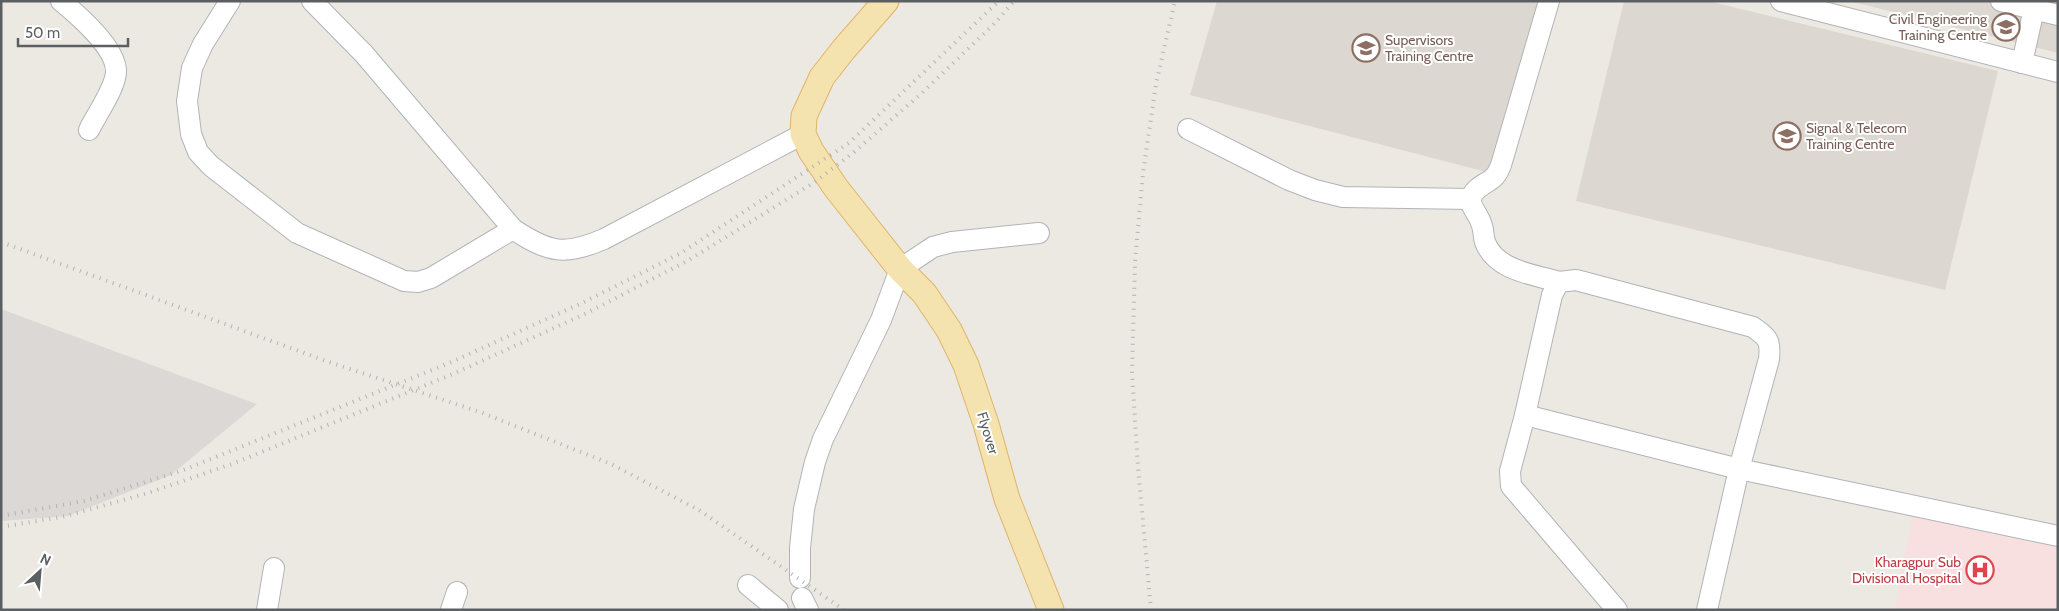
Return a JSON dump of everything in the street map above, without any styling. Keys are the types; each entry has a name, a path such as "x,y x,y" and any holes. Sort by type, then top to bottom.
{"main road":[{"path":"803,134 804,116 822,77 844,48 886,1"},
{"name":"Flyover","path":"803,134 836,188 900,269 924,294 949,330 966,365 986,424 1007,499 1051,610"}],"street":[{"path":"230,1 203,44 192,68 187,101 191,134 198,152 211,166 298,233 317,244 404,281 418,282 431,278 514,229"},
{"path":"312,1 364,54 514,229 532,242 546,247 563,250 582,248 604,239 803,134"},
{"path":"1549,1 1501,166 1495,177 1481,186 1471,198 1472,206 1482,225 1485,241 1491,254 1502,264 1559,282 1576,280 1753,327 1767,337 1770,346 1769,359 1739,469 1707,610"},
{"path":"1781,1 2058,72"},
{"path":"2001,1 2058,15"},
{"path":"63,2 106,45 114,58 116,70 114,82 89,130"},
{"path":"2022,63 2034,9"},
{"path":"1188,129 1289,180 1315,190 1343,197 1471,198"},
{"path":"800,578 800,548 804,509 815,462 823,438 881,320 900,269 933,247 952,242 1039,233"},
{"path":"1559,282 1552,295 1525,415 1510,471 1511,486 1617,610"},
{"path":"1525,415 1739,469 2058,536"},
{"path":"267,610 274,568"},
{"path":"748,585 778,610"}],"shaded area":[{"name":"Supervisors Training Centre","path":"1217,1 1543,1 1494,174 1190,95"},
{"name":"Signal & Telecom Training Centre","path":"1624,1 1708,1 1998,71 1945,290 1576,201"},
{"name":"Civil Engineering Training Centre","path":"1849,1 2058,1 2058,53"},
{"path":"1,309 257,404 171,475 68,516 1,521"},
{"name":"Kharagpur Sub Divisional Hospital","path":"1914,504 2058,531 2058,610 1895,610"}],"railway":[{"path":"1,516 84,501 181,471 447,364 582,303 681,253 849,143 999,1"},
{"path":"1,527 66,516 148,493 232,464 453,374 587,313 689,260 815,182 853,153 922,93 996,22 1014,1"},
{"path":"1151,610 1138,467 1132,373 1135,262 1143,173 1156,84 1175,1"},
{"path":"1,242 326,361 480,412 611,464 699,510 844,610"}],"place":[{"name":"Civil Engineering Training Centre","path":"2006,27"},
{"name":"Supervisors Training Centre","path":"1366,48"},
{"name":"Signal & Telecom Training Centre","path":"1787,136"},
{"name":"Kharagpur Sub Divisional Hospital","path":"1980,570"}]}
